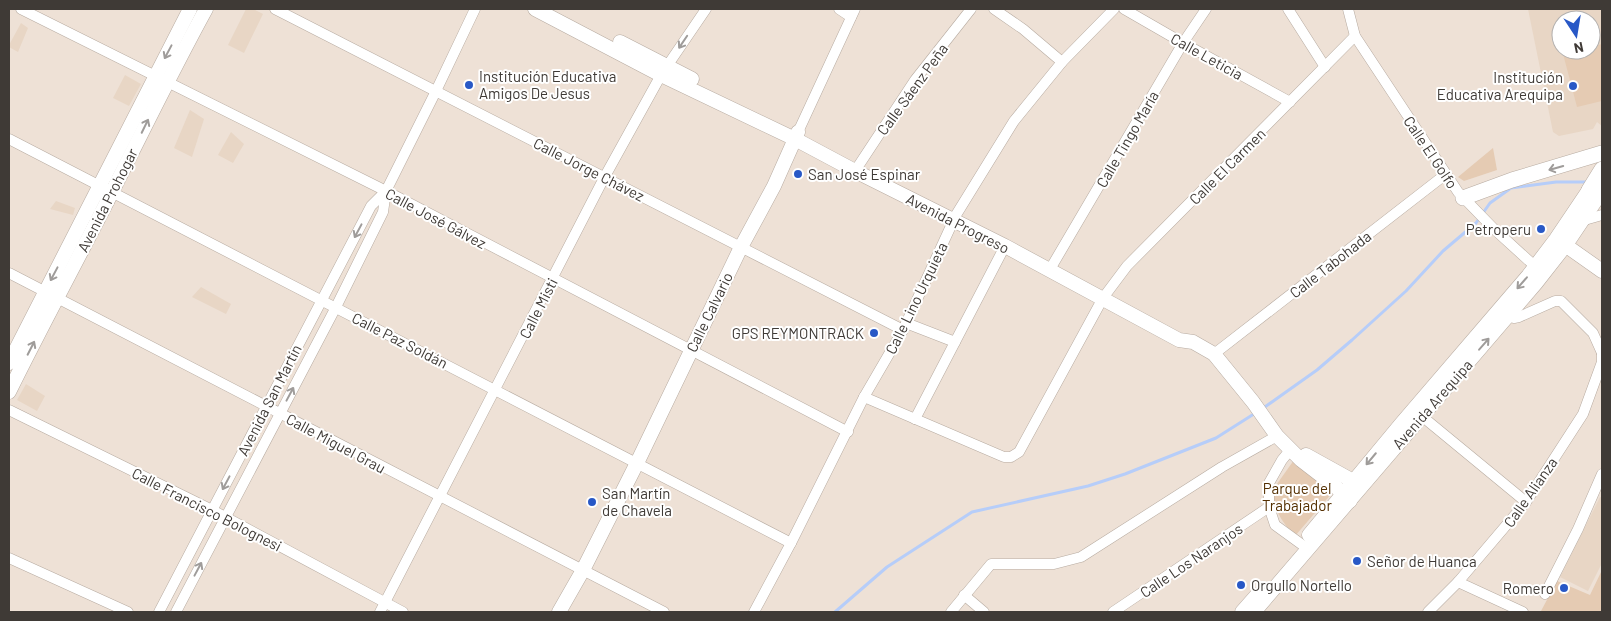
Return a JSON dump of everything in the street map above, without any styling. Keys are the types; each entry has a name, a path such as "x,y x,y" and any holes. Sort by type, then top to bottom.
{"main road":[{"name":"Avenida Prohogar","path":"9,363 50,295 106,189 160,80 190,9"},
{"name":"Avenida Prohogar","path":"160,80 206,9"},
{"name":"Avenida Progreso","path":"535,9 797,135 856,168 1051,268"},
{"name":"Avenida Progreso","path":"555,9 664,70"},
{"name":"Calle Calvario","path":"559,612 583,570 637,463 740,246 774,186 797,135"},
{"path":"1463,198 1512,180 1602,153"},
{"path":"1596,191 1601,170"},
{"name":"Avenida Arequipa","path":"1560,242 1581,221 1596,191"},
{"name":"Avenida Arequipa","path":"1417,413 1508,316 1596,191"},
{"name":"Avenida Progreso","path":"954,218 1005,246 1184,333 1193,342 1214,354 1276,434 1301,460 1346,497"},
{"path":"1560,242 1602,271"},
{"name":"Avenida Arequipa","path":"1254,612 1346,497 1539,271"},
{"name":"Avenida Prohogar","path":"9,392 50,295"},
{"name":"Avenida Progreso","path":"1291,449 1357,484"},
{"name":"Avenida Arequipa","path":"1242,612 1305,547"}],"street":[{"name":"Calle José Gálvez","path":"21,9 160,80 386,191 848,432"},
{"name":"Calle Jorge Chávez","path":"275,9 740,246 904,326 955,342"},
{"name":"Avenida San Martín","path":"159,612 371,206 386,191 475,9"},
{"name":"Calle Misti","path":"383,608 604,178 664,70 706,9"},
{"path":"839,9 853,13"},
{"name":"Calle Sáenz Peña","path":"856,168 915,80 971,9"},
{"path":"994,9 1023,29 1062,62"},
{"name":"Calle Lino Urquieta","path":"754,612 848,432 864,397 904,326 954,218 1014,121 1062,62 1114,9"},
{"name":"Calle Leticia","path":"1124,9 1183,44 1290,102"},
{"name":"Calle Tingo María","path":"1051,268 1183,44 1206,9"},
{"path":"1288,9 1325,66"},
{"name":"Calle El Golfo","path":"1348,9 1354,36 1463,198 1539,271"},
{"name":"Calle Calvario","path":"797,135 853,13"},
{"name":"Calle El Carmen","path":"915,419 1004,457 1011,458 1019,452 1106,295 1127,266 1354,36"},
{"name":"Calle Paz Soldán","path":"9,139 322,299 791,543"},
{"name":"Calle Tabohada","path":"1214,354 1446,174"},
{"name":"Avenida San Martín","path":"176,612 336,307 383,212 386,191"},
{"path":"1581,221 1602,215"},
{"path":"864,397 915,419 1005,246"},
{"name":"Calle Miguel Grau","path":"9,274 664,612"},
{"name":"Calle Alianza","path":"1428,612 1458,582 1526,502 1583,414 1602,362 1602,353 1593,333 1561,301 1555,301 1519,317 1508,316"},
{"name":"Calle Francisco Bolognesi","path":"9,410 226,517 383,608 403,612"},
{"path":"1417,413 1526,502"},
{"path":"950,612 991,564 1054,564 1081,557 1276,434"},
{"path":"1291,449 1282,460 1269,483 1269,507 1276,525 1305,547"},
{"path":"1545,594 1578,529 1602,474"},
{"name":"Calle Los Naranjos","path":"1113,612 1269,507"},
{"path":"9,558 128,612"},
{"path":"1458,582 1523,612"},
{"path":"964,595 984,612"}],"shaded area":[{"path":"246,9 253,9 263,14 244,53 228,45"},
{"name":"Institución Educativa Arequipa","path":"1528,9 1602,9 1602,126 1597,122 1593,129 1559,136 1553,132"},
{"path":"21,23 28,28 18,52 9,47 9,45"},
{"path":"125,75 141,84 129,106 113,98"},
{"path":"190,110 204,119 192,157 174,148"},
{"path":"231,132 244,144 233,163 218,155"},
{"path":"56,201 75,208 73,215 50,209"},
{"path":"201,287 231,304 226,314 192,297"},
{"path":"26,384 45,396 37,411 17,400"},
{"path":"1600,497 1602,498 1602,563 1588,591 1560,577"}],"green space":[{"path":"1601,44 1602,101 1577,107 1565,60 1601,60"},
{"path":"1493,148 1497,170 1464,181 1458,177"},
{"name":"Parque del Trabajador","path":"1294,460 1333,492 1295,536 1279,515 1272,491"},
{"name":"Romero","path":"1602,570 1602,612 1541,611 1557,581 1590,595"}],"waterway":[{"path":"1262,409 1317,370 1352,340 1406,291 1443,251 1476,223 1490,203 1511,188 1556,182 1588,182"},
{"path":"835,612 887,567 972,512 1088,486 1125,474 1216,438 1257,412"}],"place":[{"name":"Institución Educativa Amigos De Jesus","path":"469,85"},
{"name":"Institución Educativa Arequipa","path":"1573,86"},
{"name":"San José Espinar","path":"798,174"},
{"name":"Petroperu","path":"1541,229"},
{"name":"GPS REYMONTRACK","path":"874,333"},
{"name":"San Martín de Chavela","path":"592,502"},
{"name":"Señor de Huanca","path":"1357,561"},
{"name":"Orgullo Nortello","path":"1241,585"},
{"name":"Romero","path":"1564,588"}]}
